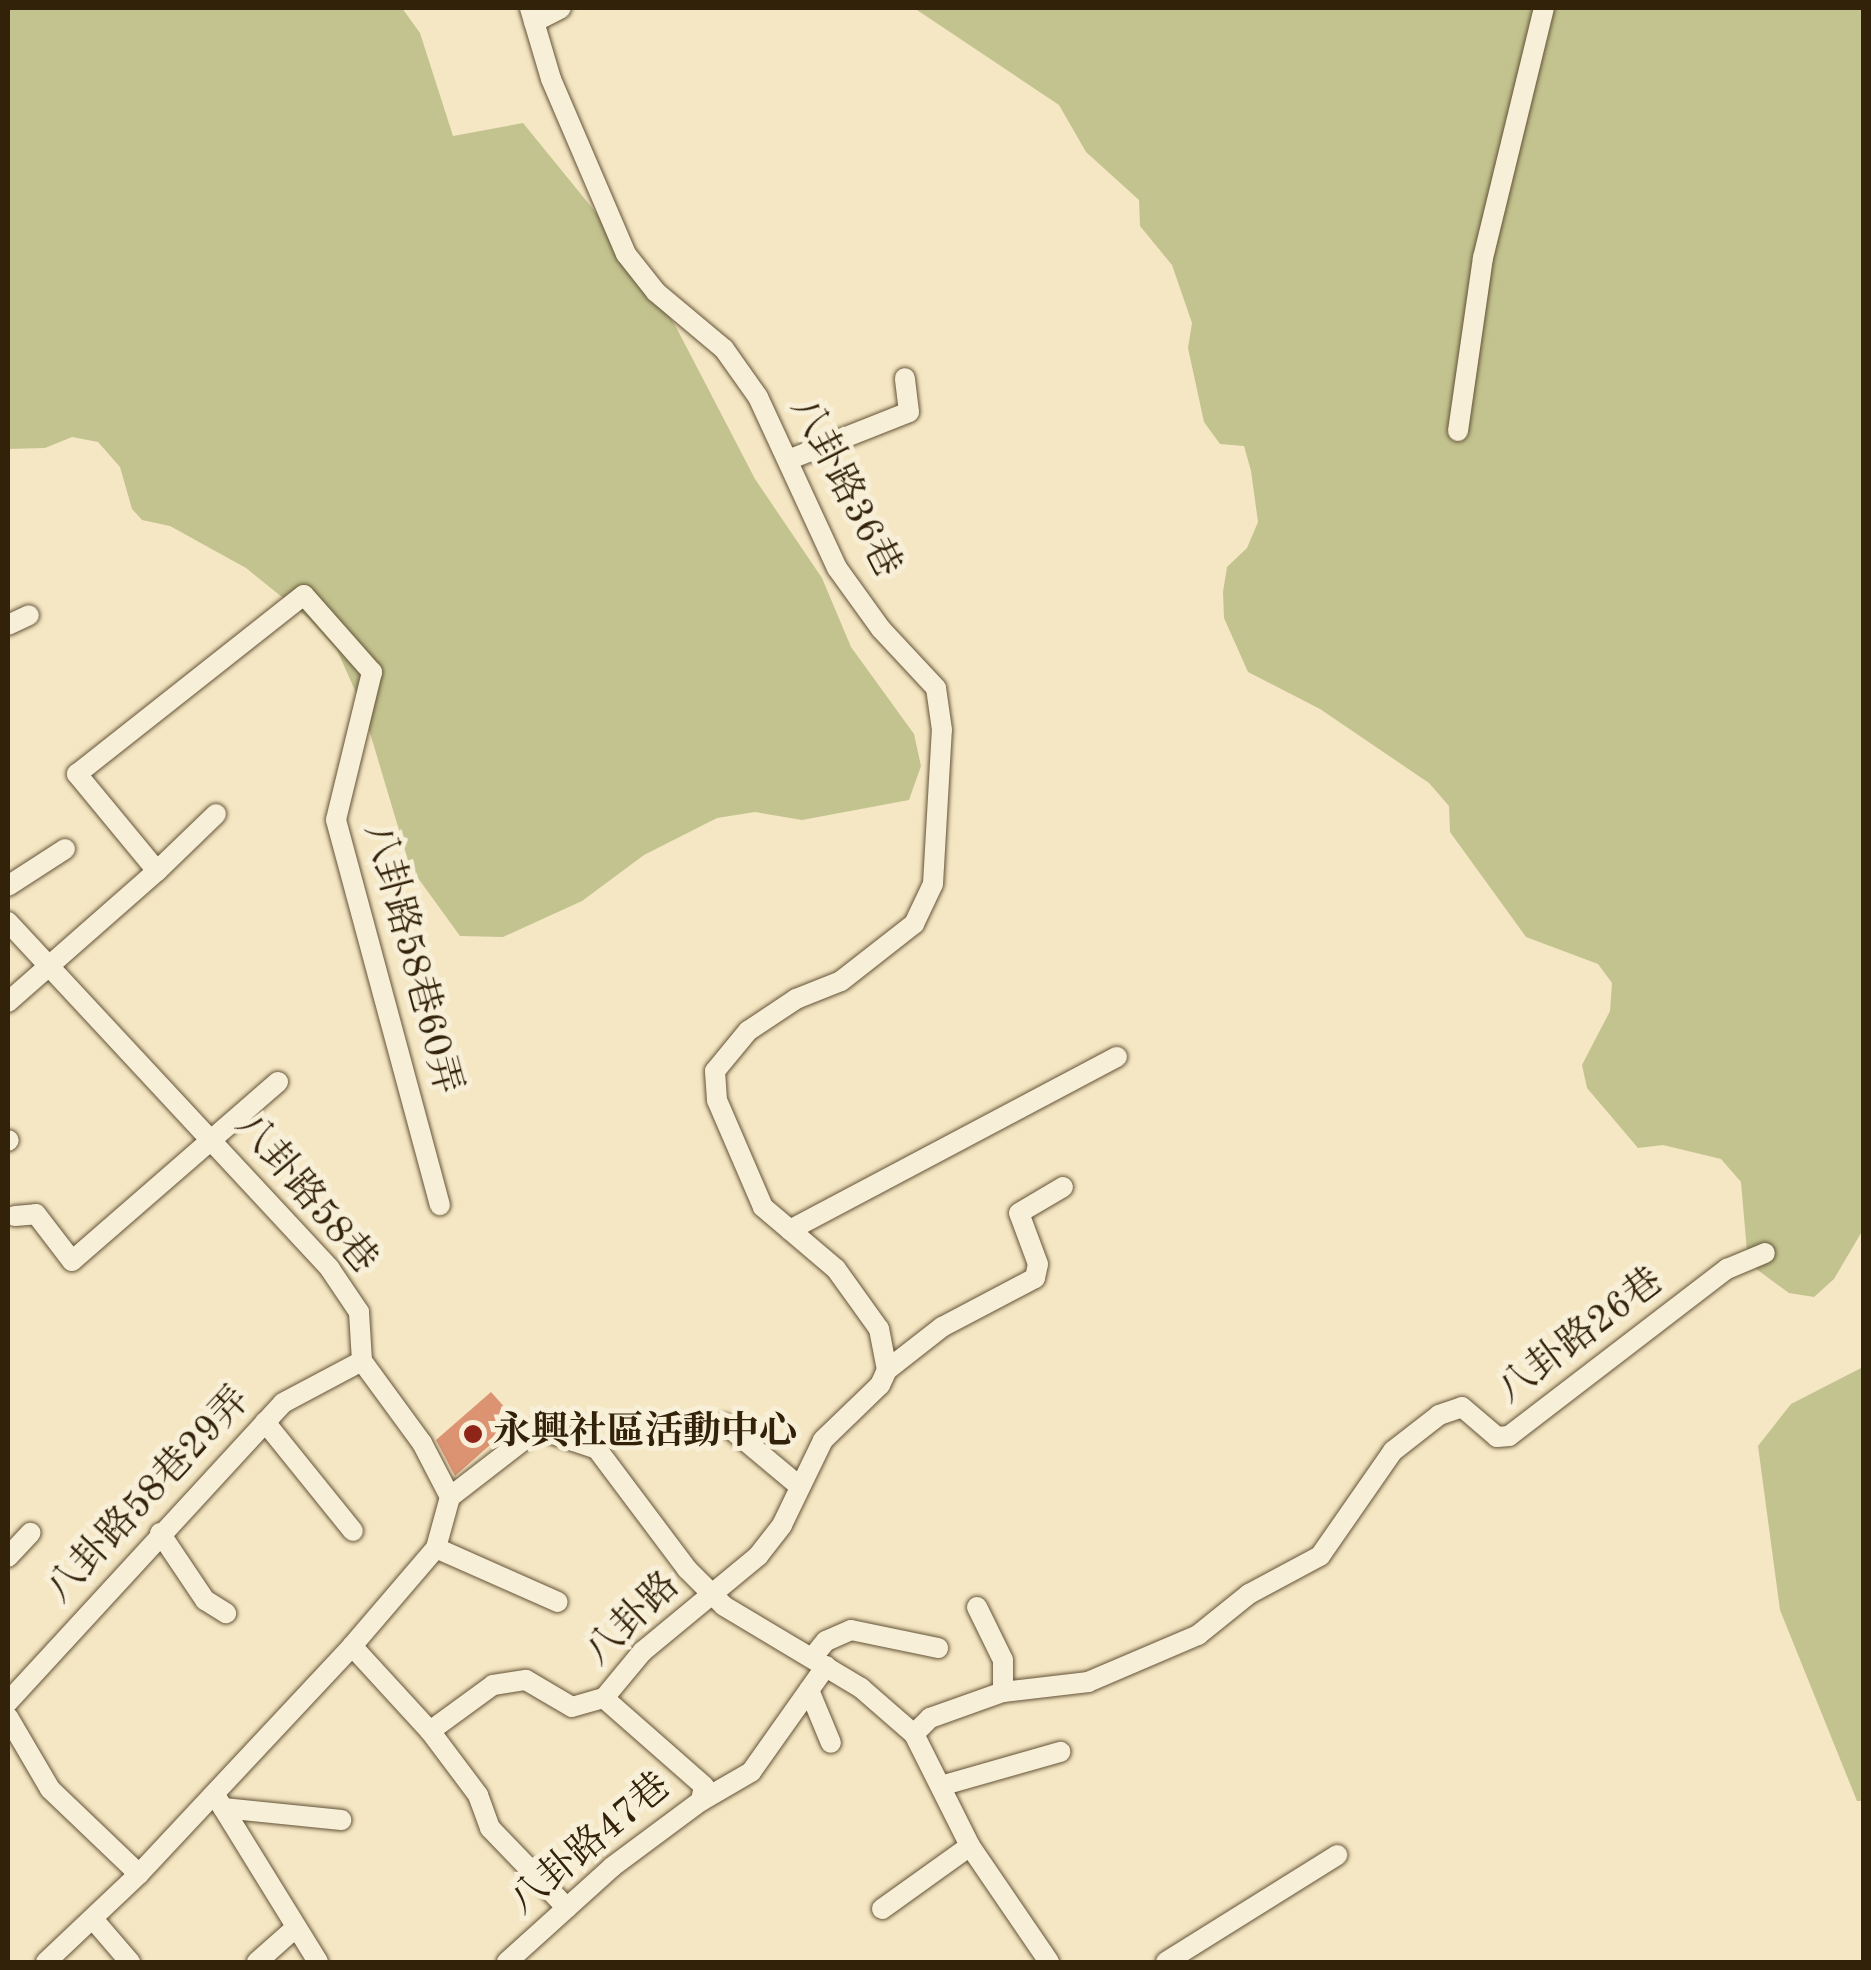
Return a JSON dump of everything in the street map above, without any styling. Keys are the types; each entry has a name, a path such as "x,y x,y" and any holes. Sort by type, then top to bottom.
{"street":[{"path":"532,15 561,8"},
{"path":"1458,431 1484,258 1544,8"},
{"name":"八卦路36巷","path":"532,15 587,170 626,254 656,292 724,348 758,397 837,568 882,629 928,671 942,730 933,884 914,924 841,981 796,998 748,1031 715,1070 717,1100 741,1167 763,1206 836,1269 879,1328 887,1370"},
{"path":"788,460 909,412 905,378"},
{"name":"八卦路58巷60弄","path":"157,871 77,774 304,596 372,672 336,820 440,1204"},
{"path":"8,624 29,615"},
{"path":"8,1002 216,814"},
{"path":"8,886 65,849"},
{"name":"八卦路58巷","path":"8,922 330,1269 359,1312 362,1361"},
{"path":"790,1230 1117,1057"},
{"path":"15,1216 36,1214 72,1261 209,1135 278,1082"},
{"path":"46,1962 219,1802 436,1548 450,1497 538,1429 597,1449 687,1569 713,1592 758,1556 782,1525 823,1440 880,1385 887,1370 942,1327 1035,1278 1038,1264 1020,1213 1062,1187"},
{"name":"八卦路26巷","path":"914,1734 930,1718 1002,1692 1088,1682 1198,1635 1249,1594 1320,1556 1392,1451 1439,1415 1462,1407 1497,1437 1509,1436 1728,1269 1764,1253"},
{"path":"362,1361 422,1444 450,1497"},
{"name":"八卦路58巷29弄","path":"8,1702 283,1403 362,1361"},
{"path":"265,1422 353,1531"},
{"path":"725,1424 798,1485"},
{"path":"8,1557 30,1533"},
{"path":"160,1533 205,1600 226,1612"},
{"path":"436,1548 558,1602"},
{"name":"八卦路","path":"430,1730 493,1685 526,1680 572,1707 604,1698 642,1652 713,1592 724,1606 819,1662 914,1734 944,1786 970,1846 1050,1962"},
{"path":"977,1607 1003,1660 1002,1692"},
{"path":"701,1801 750,1772 809,1690 826,1642 851,1630 938,1648"},
{"path":"352,1646 430,1730 478,1795 490,1828 567,1908"},
{"path":"809,1690 831,1743"},
{"name":"八卦路47巷","path":"507,1962 567,1908 701,1801 704,1786 604,1698"},
{"path":"8,1716 50,1788 139,1874"},
{"path":"944,1786 1060,1752"},
{"path":"219,1802 341,1820"},
{"path":"219,1802 293,1930 318,1962"},
{"path":"882,1908 970,1846"},
{"path":"1166,1962 1337,1855"},
{"path":"93,1919 130,1962"},
{"path":"257,1962 293,1930"}],"green space":[{"path":"8,8 402,8 420,33 453,136 523,123 615,236 675,325 755,479 822,578 851,647 914,734 921,766 909,800 802,820 755,812 717,818 644,855 582,901 503,937 460,936 410,867 362,706 337,650 308,618 246,568 170,526 142,520 132,509 120,467 98,442 72,437 45,448 8,449"},
{"path":"914,8 1863,8 1864,1228 1834,1279 1814,1297 1789,1293 1748,1263 1741,1182 1721,1159 1663,1145 1638,1148 1587,1088 1582,1065 1610,1011 1612,983 1598,964 1526,937 1450,832 1449,806 1429,783 1320,709 1248,672 1224,618 1223,592 1227,567 1247,548 1258,522 1251,471 1244,446 1220,444 1204,422 1188,348 1192,323 1172,265 1140,226 1139,200 1086,152 1059,105"},
{"path":"1863,1367 1863,1801 1857,1801 1780,1610 1758,1446 1791,1404"}],"building":[{"name":"永興社區活動中心","path":"491,1392 517,1421 455,1476 436,1440"}],"place":[{"name":"永興社區活動中心","path":"473,1434"}]}
